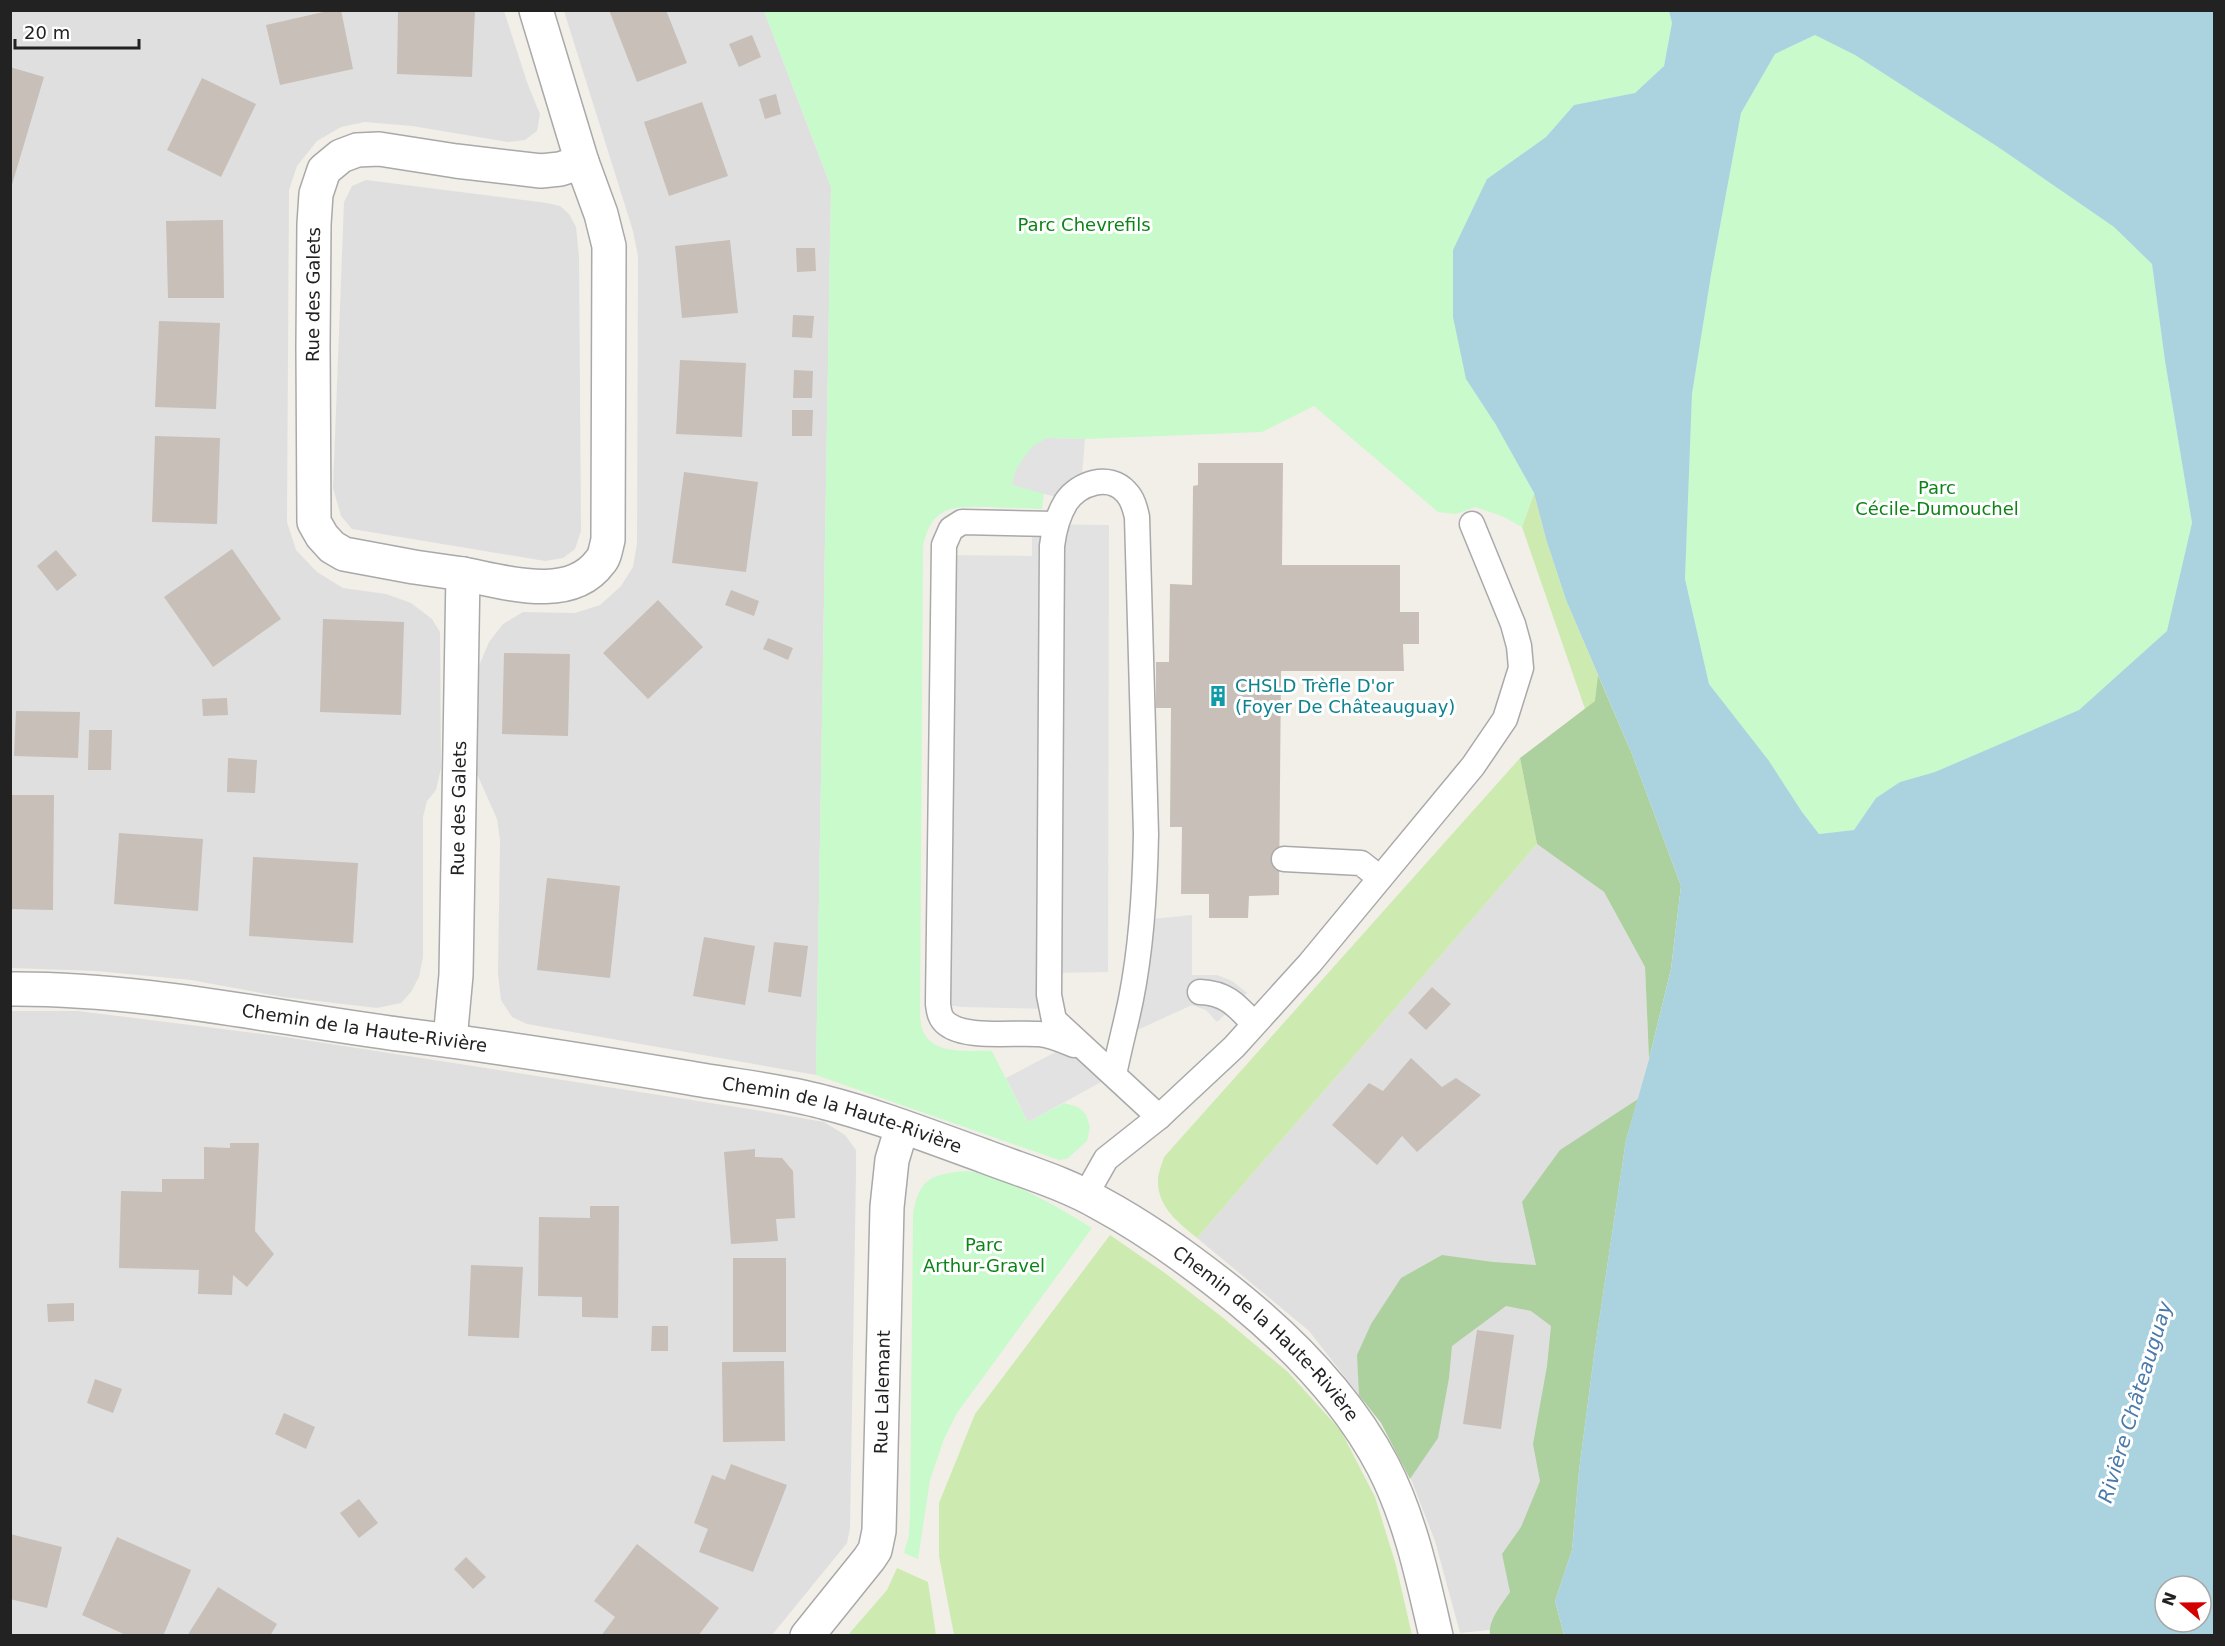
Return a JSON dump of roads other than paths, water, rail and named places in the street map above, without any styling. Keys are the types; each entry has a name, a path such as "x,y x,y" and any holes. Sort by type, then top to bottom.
{"street":[{"name":"Rue des Galets","path":"536,10 582,162 601,214 609,246 608,529 602,560 589,575 566,585 518,584 344,554 332,547 314,522 314,224 319,182 324,171 341,156 357,150 379,149 541,171 560,169 582,162"},
{"name":"Rue des Galets","path":"450,1040 456,975 463,574"},
{"name":"Chemin de la Haute-Rivière","path":"10,989 70,990 129,996 450,1040 639,1069 820,1101 902,1127 1053,1181 1141,1227 1224,1287 1270,1325 1308,1362 1332,1390 1359,1427 1383,1467 1402,1513 1419,1566 1436,1635"},
{"name":"Rue Lalemant","path":"807,1635 869,1559 875,1550 879,1531 886,1207 892,1160 902,1127"}],"lane":[{"path":"1114,1075 1140,943 1145,886 1146,834 1137,517 1132,501 1125,490 1113,483 1101,482 1088,484 1067,500 1056,524 1052,546 1049,995 1054,1020 1159,1117"},
{"path":"1056,524 962,522 951,529 944,545 938,1004 939,1015 946,1024 956,1029 969,1032 1041,1034 1057,1037 1087,1051"},
{"path":"1085,1196 1106,1160 1159,1117 1234,1047 1310,963 1494,739 1505,719 1516,688 1521,668 1519,646 1513,624 1472,525"},
{"path":"1284,859 1361,863 1380,878"},
{"path":"1200,992 1214,993 1225,998 1236,1005 1254,1024"}],"water":[{"name":"Rivière Châteauguay","path":"1669,11 2214,11 2214,1635 1564,1635 1555,1601 1572,1550 1579,1471 1595,1348 1626,1140 1671,969 1681,886 1632,754 1566,600 1534,493 1496,425 1466,379 1453,317 1453,250 1487,179 1546,137 1574,105 1635,93 1664,66 1672,23","holes":["1815,35 1855,55 1998,147 2114,227 2152,264 2165,361 2192,523 2167,631 2079,710 1935,772 1900,782 1876,798 1854,830 1819,834 1769,761 1709,684 1685,579 1692,394 1741,113 1775,54"]}],"place":[{"name":"CHSLD Trèfle D'or (Foyer De Châteauguay)","path":"1218,696"}],"park label":[{"name":"Parc Chevrefils","path":"1084,225"},
{"name":"Parc Cécile-Dumouchel","path":"1937,498"},
{"name":"Parc Arthur-Gravel","path":"984,1255"}]}
